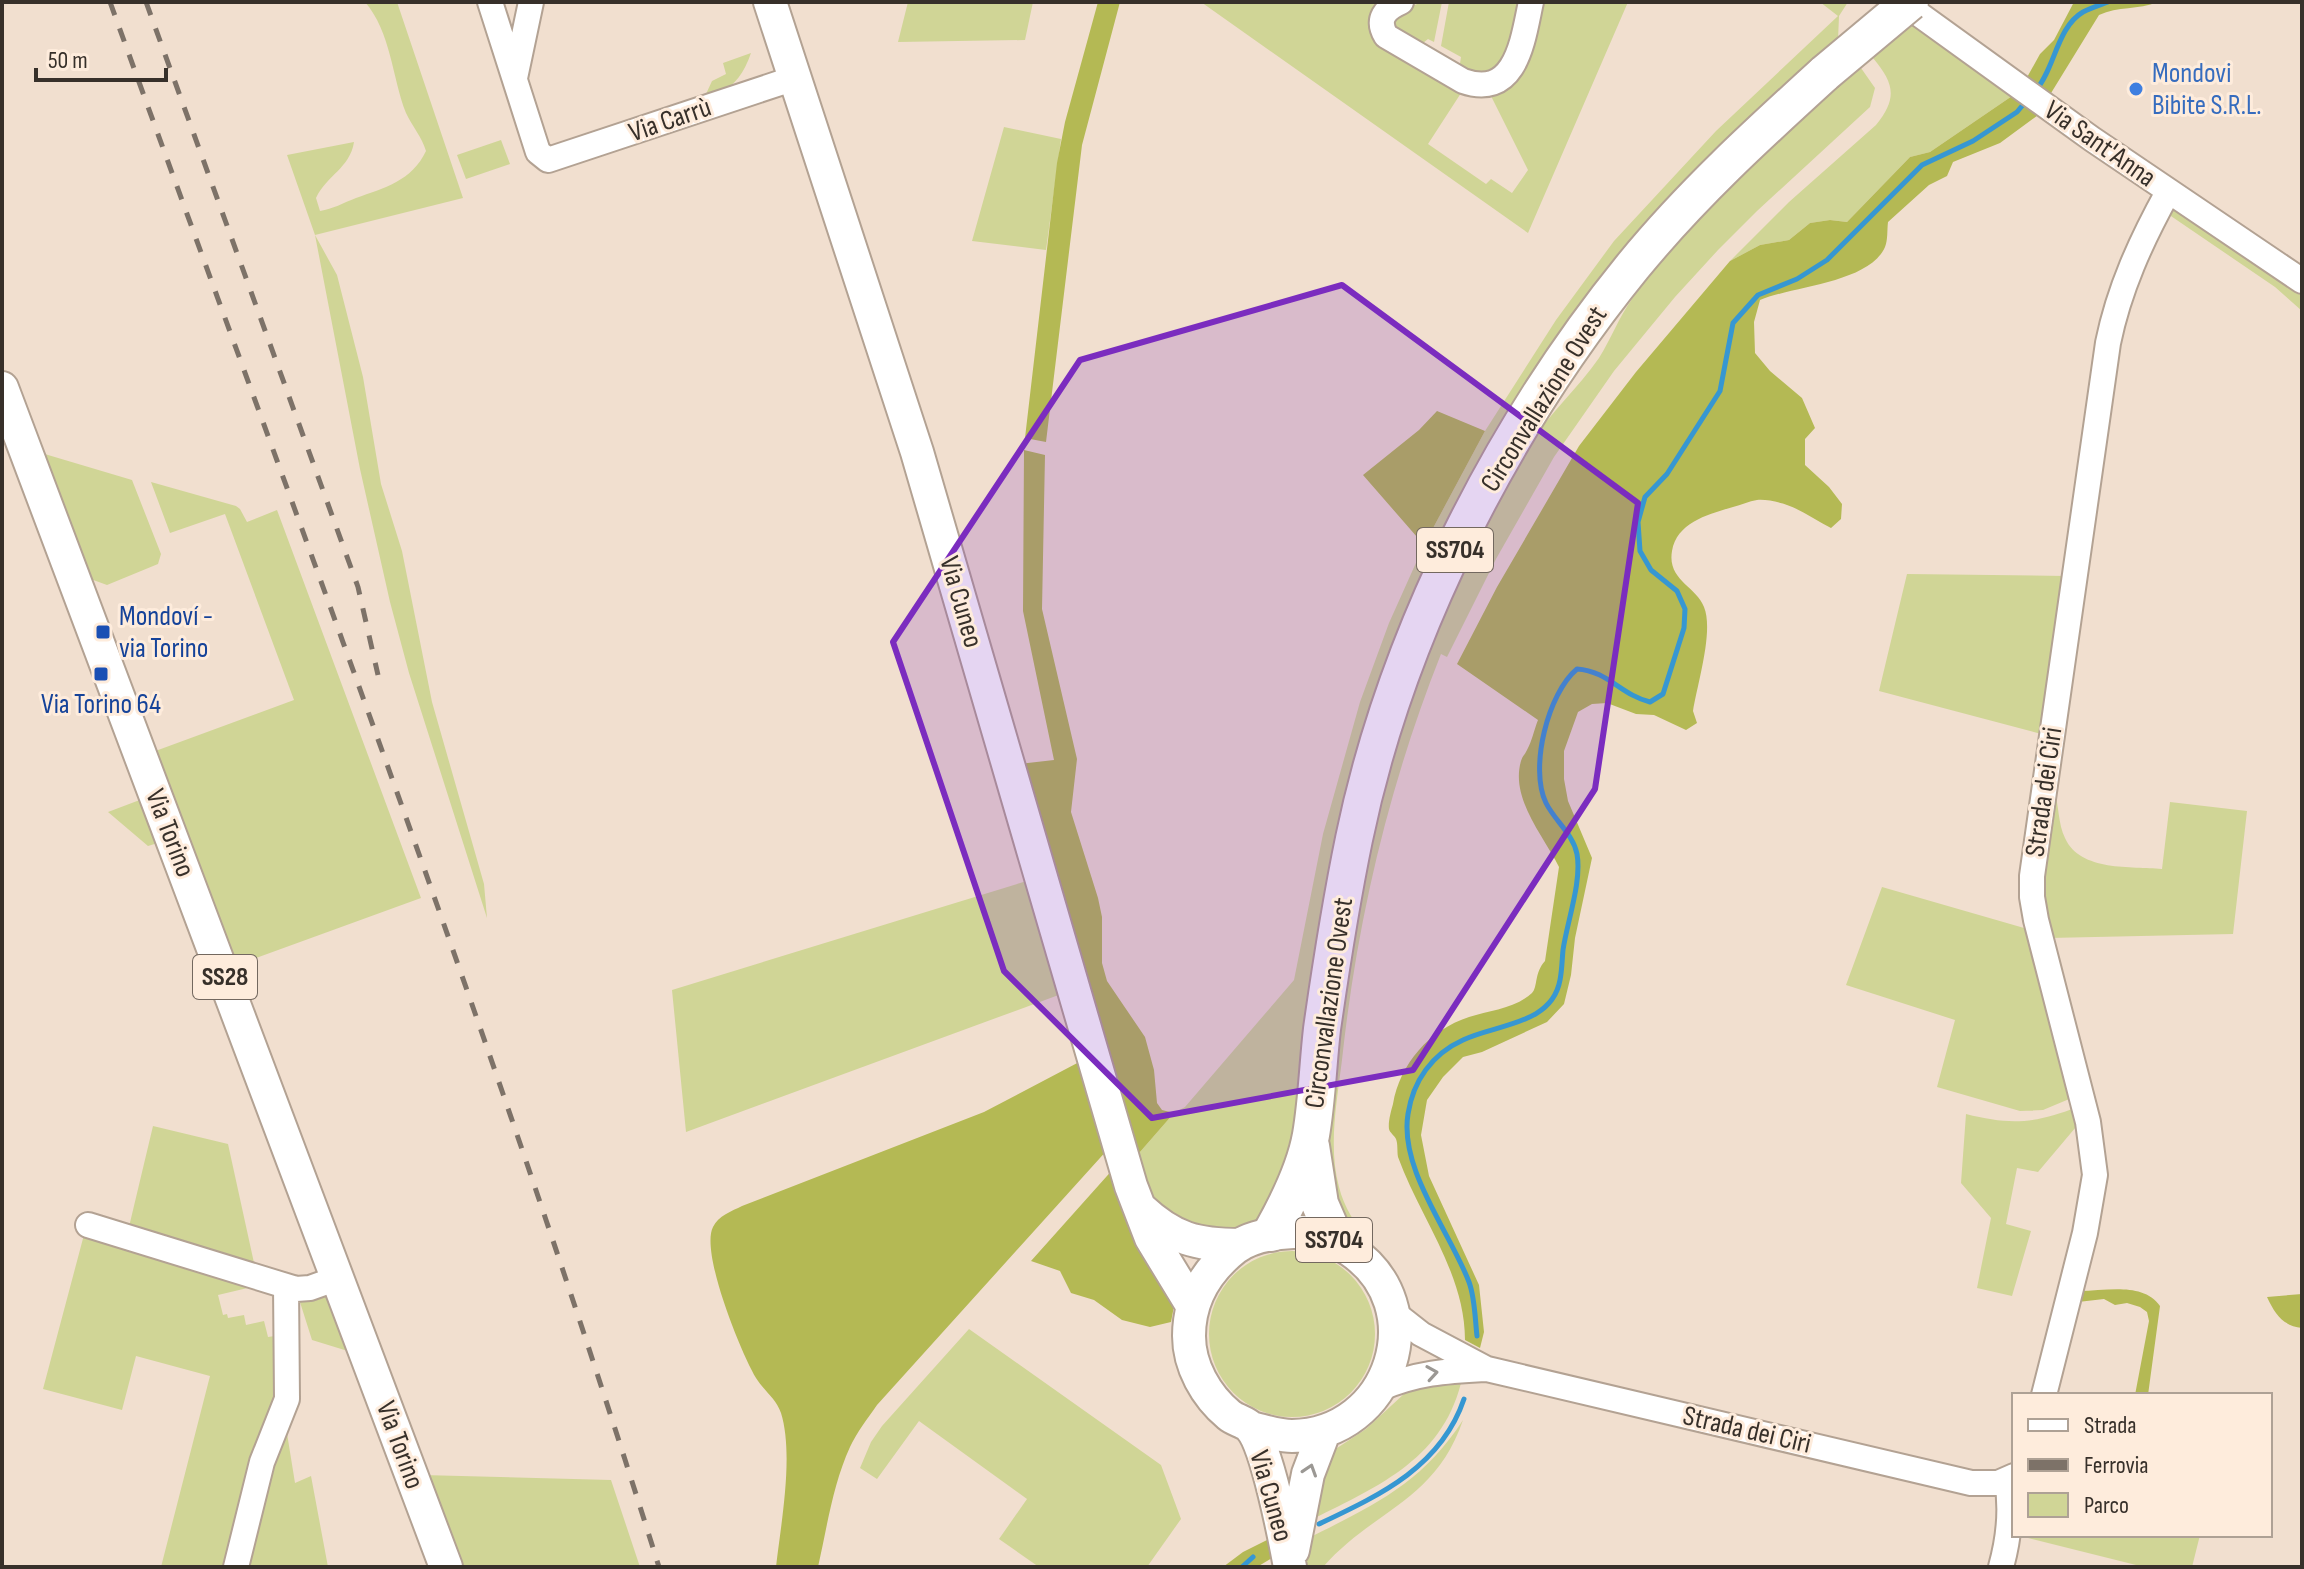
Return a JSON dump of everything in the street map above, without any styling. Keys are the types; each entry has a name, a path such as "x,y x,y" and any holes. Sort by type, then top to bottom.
{"highway":[{"name":"Circonvallazione Ovest","path":"1311,1137 1322,1031 1342,899 1367,783 1401,678 1461,537 1521,428 1569,352 1627,274 1680,213 1746,145 1910,2"},
{"name":"SS704","path":"1256,1239 1291,1194 1311,1137"},
{"name":"SS704","path":"1311,1137 1320,1204 1336,1241"}],"main road":[{"name":"Via Cuneo","path":"770,2 917,452 1128,1176 1164,1263 1193,1307"},
{"name":"Via Torino","path":"2,388 446,1567"},
{"name":"Via Cuneo","path":"1139,1206 1161,1227 1185,1239 1212,1245 1304,1231 1336,1241 1362,1258 1372,1270 1382,1283 1393,1312 1396,1339 1391,1365 1379,1389 1355,1415 1324,1432 1291,1437 1251,1428 1230,1416 1209,1394 1195,1367 1189,1337 1193,1307 1203,1282 1219,1261 1256,1239"},
{"name":"Via Cuneo","path":"1251,1428 1271,1479 1290,1566"},
{"name":"Via Cuneo","path":"1290,1566 1300,1503 1324,1432"}],"street":[{"path":"490,2 515,79"},
{"path":"515,79 531,2"},
{"path":"1401,2 1388,9 1382,18 1381,25 1386,36 1463,81 1475,84 1496,80 1512,68 1520,54 1531,2"},
{"name":"Via Sant'Anna","path":"1902,2 2168,192 2302,281"},
{"name":"Via Carrù","path":"515,79 538,152 544,158 553,159 795,78"},
{"name":"Strada dei Ciri","path":"2045,1393 2085,1233 2095,1175 2088,1122 2036,920 2032,876 2108,343 2127,277 2168,192"},
{"path":"88,1225 286,1286 304,1289 338,1278"},
{"path":"236,1567 262,1462 287,1399 286,1286"},
{"path":"1393,1312 1421,1334 1487,1369"},
{"path":"1379,1389 1407,1377 1440,1371 1487,1369"},
{"name":"Strada dei Ciri","path":"1487,1369 1971,1483 1989,1484 2010,1478 2009,1521 2001,1567"}],"highlighted area":[{"path":"1342,285 1638,503 1595,789 1413,1070 1152,1118 1004,971 893,642 1080,360"}],"green space":[{"path":"365,2 397,2 463,198 315,235 287,155 354,142 348,158 316,198 320,211 396,182 413,170 426,151 406,113 386,41"},
{"path":"908,2 1033,2 1025,40 898,42"},
{"path":"1098,2 1120,2 1082,145 1046,442 1025,438 1057,163"},
{"path":"1201,2 1383,2 1374,15 1463,90 1428,144 1486,184 1491,179 1512,193 1528,170 1490,94 1541,2 1628,2 1528,233"},
{"path":"1422,2 1442,2 1434,42 1428,39 1418,47 1397,34 1390,19"},
{"path":"1449,2 1521,2 1506,61 1487,74 1459,70 1461,57 1441,46"},
{"path":"1820,2 1848,2 1839,16 1838,40 1783,87 1450,526 1295,1143 1258,1226 1210,1234 1155,1205 1133,1160 1174,1113 1185,1107 1294,980 1323,834 1360,702 1389,623 1424,545 1485,431 1556,320 1614,241 1716,131 1838,16"},
{"path":"2074,2 2158,2 2099,15 2048,98 2025,81 2040,54 2054,40"},
{"path":"1915,22 2015,94 1930,152 1910,157 1847,222 1830,220 1810,223 1789,240 1760,245 1730,261 1789,202 1876,125 1888,107 1891,91 1873,58"},
{"path":"751,53 739,77 713,98 677,112 671,106 706,94 712,81 726,74 723,63"},
{"path":"1861,68 1875,88 1870,107 1718,250 1614,371 1554,457 1496,559 1447,657 1441,654 1422,703 1391,803 1366,905 1348,1008 1334,1124 1334,1156 1344,1202 1369,1239 1350,1225 1338,1206 1328,1158 1328,1132 1349,946 1357,898 1399,739 1456,588 1531,443 1599,358 1627,306 1657,267 1739,177"},
{"path":"2015,94 2041,113 2000,143 1953,162 1947,176 1929,185 1888,222 1886,244 1876,259 1847,276 1760,300 1754,322 1755,353 1770,371 1802,398 1815,428 1805,439 1805,465 1842,504 1841,519 1831,528 1787,505 1757,500 1704,516 1680,533 1672,551 1674,569 1700,600 1707,617 1706,644 1693,711 1697,723 1686,730 1654,715 1636,714 1607,703 1592,704 1578,712 1564,751 1564,779 1568,801 1592,858 1564,1004 1547,1022 1482,1052 1463,1057 1443,1077 1427,1100 1421,1135 1429,1176 1479,1285 1484,1332 1480,1348 1465,1340 1458,1292 1440,1246 1407,1180 1398,1157 1396,1139 1389,1129 1389,1120 1402,1075 1429,1040 1455,1023 1510,1006 1532,993 1545,961 1559,867 1530,817 1520,789 1521,761 1538,720 1457,664 1497,587 1579,446 1636,372 1730,261 1760,245 1789,240 1810,223 1830,220 1847,222 1910,157 1930,152"},
{"path":"1004,127 1061,139 1046,250 972,241"},
{"path":"501,140 510,164 466,179 457,155"},
{"path":"2173,207 2302,295 2302,311 2275,287 2165,212"},
{"path":"315,235 337,275 363,377 381,484 402,551 432,702 484,884 487,918 409,673 390,602 360,469"},
{"path":"1437,411 1485,431 1424,545 1363,475 1419,430"},
{"path":"1024,450 1045,455 1042,609 1077,759 1071,812 1102,917 1102,963 1107,981 1145,1037 1154,1070 1157,1103 1162,1110 1174,1113 1133,1160 1019,764 1054,760 1023,611"},
{"path":"38,452 132,480 161,554 158,564 107,585 85,577"},
{"path":"151,482 236,506 247,522 277,510 421,898 253,959 228,962 150,753 294,700 225,514 170,533"},
{"path":"1907,574 2066,576 2045,735 1879,691"},
{"path":"2054,789 2063,833 2072,849 2094,862 2122,867 2162,869 2170,802 2247,811 2233,934 2049,938 2038,886"},
{"path":"145,798 161,842 148,846 108,812"},
{"path":"1030,880 1064,993 686,1132 672,990"},
{"path":"1882,887 2031,930 2074,1097 2043,1110 2020,1111 1937,1087 1955,1020 1846,985"},
{"path":"1083,1060 1109,1148 866,1420 850,1447 839,1476 818,1567 776,1567 785,1489 785,1430 779,1408 759,1383 732,1326 712,1258 710,1240 715,1223 742,1206 984,1112"},
{"path":"2077,1107 2081,1121 2038,1172 2017,1168 2006,1224 2031,1231 2012,1296 1977,1288 1991,1218 1961,1183 1966,1114 2022,1121 2048,1117"},
{"path":"153,1126 228,1144 256,1272 128,1231"},
{"path":"1115,1167 1174,1306 1171,1322 1150,1327 1122,1320 1094,1300 1071,1293 1060,1271 1031,1261"},
{"path":"85,1231 256,1286 218,1295 223,1315 227,1314 228,1318 244,1315 246,1325 264,1321 268,1337 282,1335 284,1388 231,1567 161,1567 210,1376 136,1356 122,1410 43,1389"},
{"path":"1292,1251 1324,1258 1350,1276 1368,1302 1375,1334 1368,1366 1350,1392 1324,1410 1292,1417 1260,1410 1234,1392 1216,1366 1209,1334 1216,1302 1234,1276 1260,1258"},
{"path":"329,1288 351,1352 312,1340 299,1299"},
{"path":"2112,1289 2144,1294 2160,1306 2148,1393 2135,1393 2149,1321 2147,1312 2127,1303 2115,1305 2104,1299 2078,1302 2080,1291"},
{"path":"2302,1294 2302,1328 2280,1318 2267,1297"},
{"path":"969,1329 1161,1465 1181,1519 1147,1567 1039,1567 999,1539 1027,1499 919,1421 877,1479 860,1468 882,1426"},
{"path":"1448,1382 1461,1383 1438,1433 1421,1453 1380,1484 1307,1522 1331,1452 1366,1429 1405,1393"},
{"path":"1463,1420 1451,1447 1420,1487 1362,1531 1323,1567 1305,1567 1307,1539 1374,1504 1413,1477 1447,1442"},
{"path":"285,1421 295,1483 311,1476 328,1567 243,1567"},
{"path":"422,1475 611,1480 640,1567 456,1567"},
{"path":"2024,1537 2200,1537 2192,1567 2144,1567"},
{"path":"1269,1539 1272,1558 1257,1567 1223,1567 1243,1552"}],"waterway":[{"path":"2036,90 2067,27 2083,12 2108,2"},
{"path":"1477,1336 1469,1282 1428,1200 1411,1156 1407,1135 1408,1114 1419,1080 1442,1053 1463,1040 1534,1015 1555,995 1578,865 1572,840 1550,810 1541,788 1541,752 1550,713 1567,680 1577,669 1606,678 1650,702 1663,694 1684,628 1685,609 1677,591 1651,570 1640,551 1638,522 1645,497 1667,474 1720,391 1733,323 1758,295 1797,279 1827,260 1922,165 1973,141 2017,112 2027,100"},
{"path":"1319,1524 1386,1490 1424,1461 1454,1423 1464,1399"},
{"path":"1242,1567 1253,1557"}],"railway":[{"path":"110,2 462,977 596,1369 659,1567"},
{"path":"146,2 358,587 378,675"}],"place":[{"name":"Mondovi Bibite S.R.L.","path":"2136,89"},
{"name":"Mondoví - via Torino","path":"103,632"},
{"name":"Via Torino 64","path":"101,674"}]}
